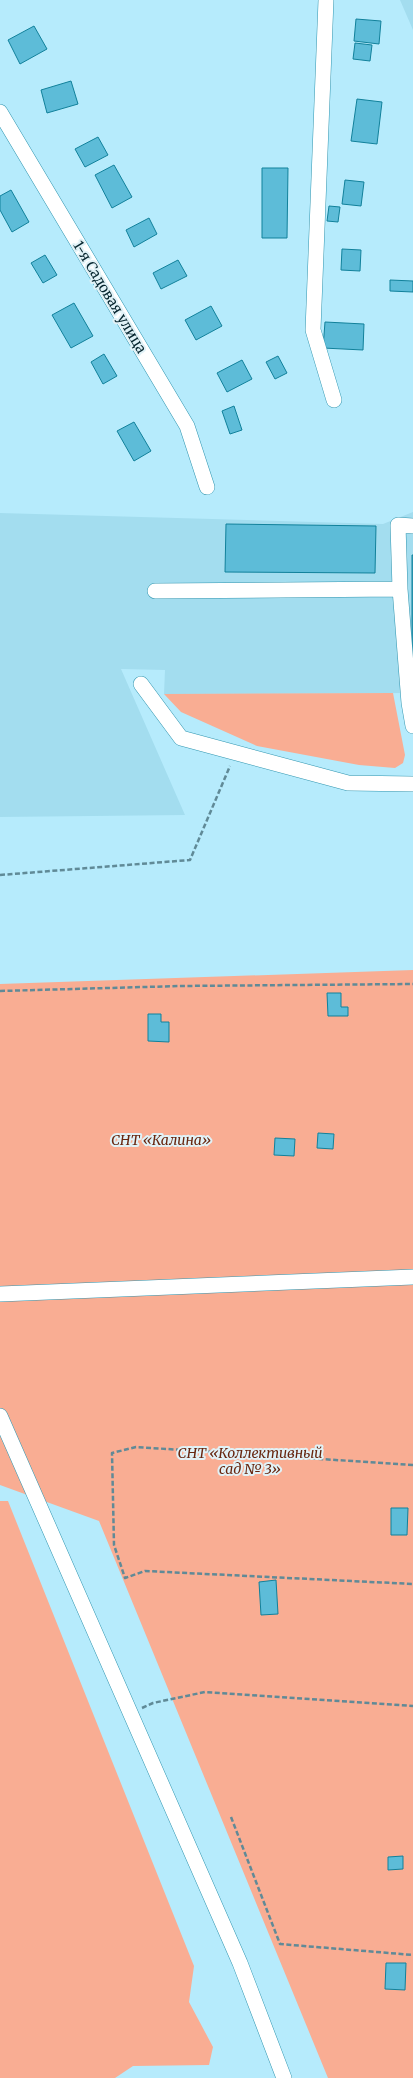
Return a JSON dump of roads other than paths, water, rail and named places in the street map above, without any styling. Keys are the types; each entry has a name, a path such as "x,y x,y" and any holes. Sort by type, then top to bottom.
{"street":[{"path":"326,0 313,330 334,400"},
{"name":"1-я Садовая улица","path":"0,112 187,426 208,487"},
{"path":"413,526 398,526 400,589 409,703 413,726"},
{"path":"155,591 400,589"},
{"path":"141,684 181,738 348,783 413,784"},
{"path":"0,1294 248,1283 300,1284 413,1277"},
{"path":"0,1416 240,1964 284,2078"}],"park label":[{"name":"СНТ «Калина»","path":"161,1140"},
{"name":"СНТ «Коллективный сад № 3»","path":"250,1462"}]}
